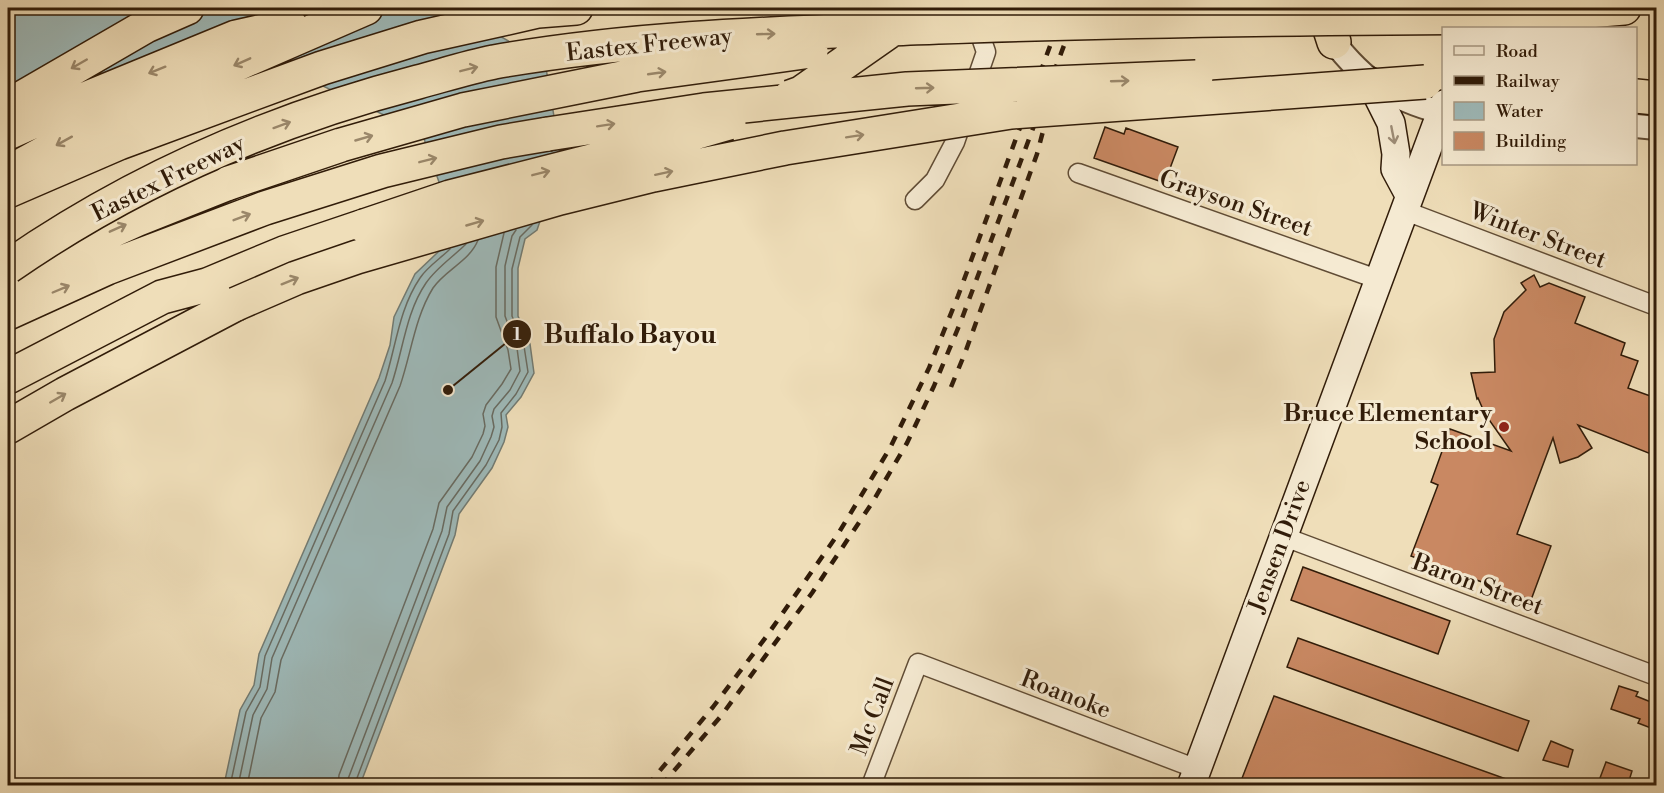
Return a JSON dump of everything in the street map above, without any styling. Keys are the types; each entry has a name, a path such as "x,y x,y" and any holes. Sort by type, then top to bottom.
{"highway":[{"path":"8,106 146,26 187,8"},
{"path":"8,191 118,143 322,68 422,37 538,11 576,8"},
{"path":"8,396 207,285 284,253 450,197 720,127 801,93 922,8"},
{"path":"1323,8 1334,42"},
{"name":"Eastex Freeway","path":"8,267 45,242 166,173 251,136 362,96 492,63 620,45 982,16 1252,19 1517,17 1624,8"},
{"path":"8,133 236,37 360,10"},
{"path":"8,176 24,164 86,130 360,10"},
{"path":"8,278 136,220 229,183 340,145 463,111 637,75 982,16"},
{"path":"8,313 107,268 265,208 382,171 513,140 704,110 907,89 1215,77 1439,99"},
{"path":"1637,96 1656,98"},
{"path":"8,427 65,394 236,304 296,278 366,254 601,188 785,147 1011,112 1439,99"},
{"path":"8,377 162,297 207,285"}],"main road":[{"path":"1454,8 1454,27"},
{"path":"1370,81 1391,123 1396,154 1395,169 1406,203"},
{"name":"Jensen Drive","path":"1194,777 1406,203 1439,99"},
{"path":"1406,203 1442,160"}],"street":[{"path":"1314,8 1322,26 1334,42 1370,81 1390,94 1439,99"},
{"path":"915,200 935,180 955,141 986,52 982,16"},
{"path":"1637,126 1656,128"},
{"name":"Grayson Street","path":"1078,173 1377,279"},
{"name":"Winter Street","path":"1406,203 1656,306"},
{"name":"Baron Street","path":"1282,536 1656,676"},
{"name":"Roanoke","path":"918,663 1194,777"},
{"name":"Mc Call","path":"871,786 918,663"}],"water":[{"path":"8,8 451,8 545,62 561,159 537,230 525,239 518,268 518,316 530,344 534,373 521,397 506,415 508,427 492,468 459,514 455,535 360,785 224,785 240,710 254,685 259,654 379,378 390,345 394,317 415,274 457,234 422,133 302,76 8,141"}],"building":[{"path":"1105,127 1124,134 1126,128 1178,147 1166,179 1163,178 1162,182 1094,158"},
{"path":"1534,275 1540,287 1549,283 1585,297 1575,323 1625,343 1621,355 1638,361 1628,388 1656,398 1656,456 1578,425 1592,448 1578,457 1560,463 1553,438 1517,534 1551,546 1531,600 1411,556 1438,485 1431,482 1450,429 1511,451 1477,399 1471,373 1495,372 1494,339 1504,312 1526,290 1521,283"},
{"path":"1303,567 1450,621 1438,654 1291,600"},
{"path":"1298,638 1529,721 1518,751 1287,667"},
{"path":"1619,686 1638,692 1636,696 1656,704 1656,730 1638,723 1640,719 1611,709"},
{"path":"1274,696 1520,784 1519,786 1239,786"},
{"path":"1551,741 1573,750 1568,767 1543,760"},
{"path":"1606,762 1632,771 1628,784 1597,786"}],"railway":[{"path":"647,786 713,707 766,637 838,534 890,448 929,368 958,296 1064,8"},
{"path":"661,786 721,716 812,593 872,503 907,443 961,321 1078,8"},
{"path":"951,387 1037,154 1052,97"}],"place":[{"name":"Buffalo Bayou","path":"448,390"},
{"name":"Bruce Elementary School","path":"1504,427"}]}
